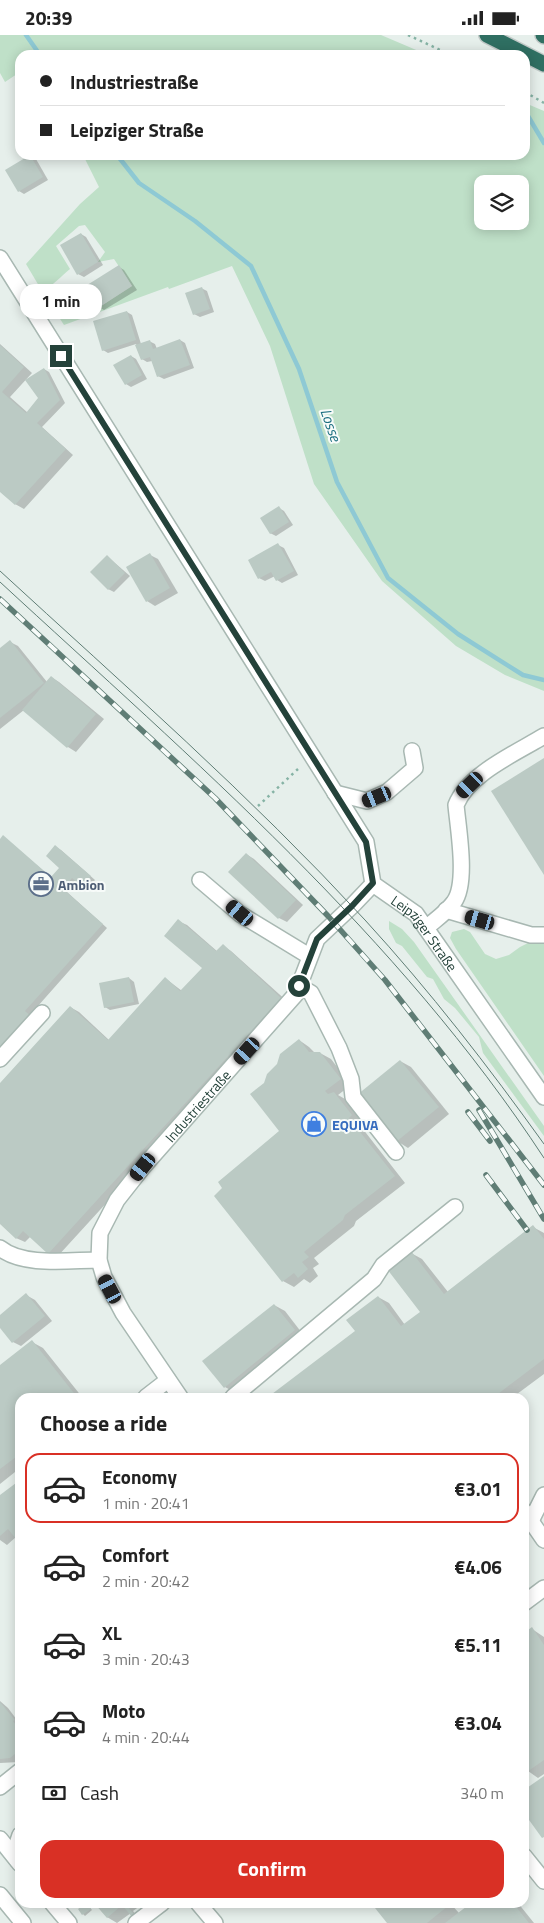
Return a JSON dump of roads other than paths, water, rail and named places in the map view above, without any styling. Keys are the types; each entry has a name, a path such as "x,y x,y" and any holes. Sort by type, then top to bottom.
{"highway":[{"path":"487,35 516,50"},
{"path":"530,57 544,64"}],"street":[{"path":"0,258 366,842 373,883"},
{"path":"426,928 446,911 455,901 460,891 461,874 456,805 460,795 480,776 544,736"},
{"path":"335,793 367,801 387,793 415,769 412,751"},
{"path":"200,880 240,913 309,956"},
{"name":"Leipziger Straße","path":"373,883 416,914 544,1097"},
{"name":"Industriestraße","path":"177,1393 123,1313 104,1277 99,1260 100,1233 117,1200 143,1167 296,993 317,939 373,883"},
{"path":"446,911 531,935 544,935"},
{"path":"299,986 312,993 351,1079 353,1097 396,1152"},
{"path":"0,1059 42,1013"},
{"path":"239,1393 374,1279 383,1265 455,1207"},
{"path":"0,1248 7,1253 48,1262 99,1260"},
{"path":"151,1393 168,1380"},
{"path":"529,1514 544,1495"},
{"path":"529,1522 544,1540"},
{"path":"529,1599 544,1588"},
{"path":"0,1787 15,1775"},
{"path":"0,1839 15,1858"},
{"path":"529,1862 544,1881"},
{"path":"0,1895 23,1923"},
{"path":"56,1908 69,1923"},
{"path":"136,1923 156,1908"},
{"path":"202,1908 216,1923"}],"waterway":[{"name":"Losse","path":"26,35 36,50"},
{"path":"530,119 544,143"},
{"name":"Losse","path":"121,160 139,183 195,221 251,266 299,369 337,482 388,578 458,634 523,675 544,680"}],"tram line":[{"path":"0,571 232,785 322,874 389,947 435,1002 502,1086 544,1144"},
{"path":"0,582 219,784 290,853 359,925 425,999 487,1077 544,1158"}],"railway":[{"path":"0,599 215,798 328,916 385,980 544,1185"},
{"path":"479,1110 544,1219"},
{"path":"468,1112 490,1141"},
{"path":"486,1175 527,1230"}],"place":[{"name":"Ambion","path":"41,884"},
{"name":"EQUIVA","path":"314,1124"}]}
